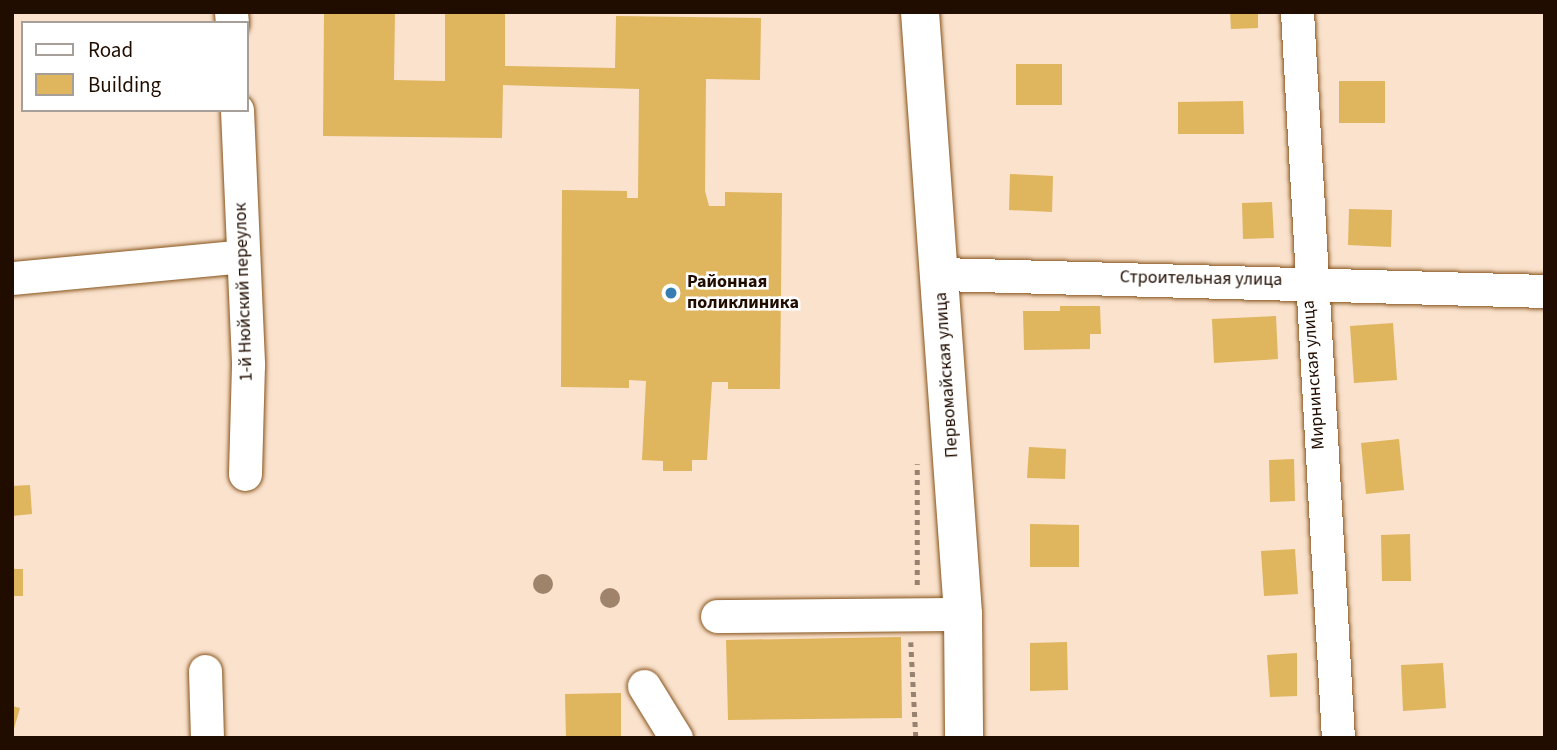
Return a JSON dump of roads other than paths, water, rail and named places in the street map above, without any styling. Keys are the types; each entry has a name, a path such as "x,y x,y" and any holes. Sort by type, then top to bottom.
{"main road":[{"name":"Первомайская улица","path":"920,12 941,274 963,614 964,738"}],"street":[{"name":"Мирнинская улица","path":"1297,12 1307,281 1338,738"},
{"name":"1-й Нюйский переулок","path":"237,112 243,256 245,474"},
{"path":"12,278 243,256"},
{"name":"Строительная улица","path":"941,274 1307,281 1545,291"},
{"path":"717,616 963,614"},
{"path":"205,671 207,738"},
{"path":"644,686 676,738"}],"place":[{"name":"Районная поликлиника","path":"671,293"}]}
